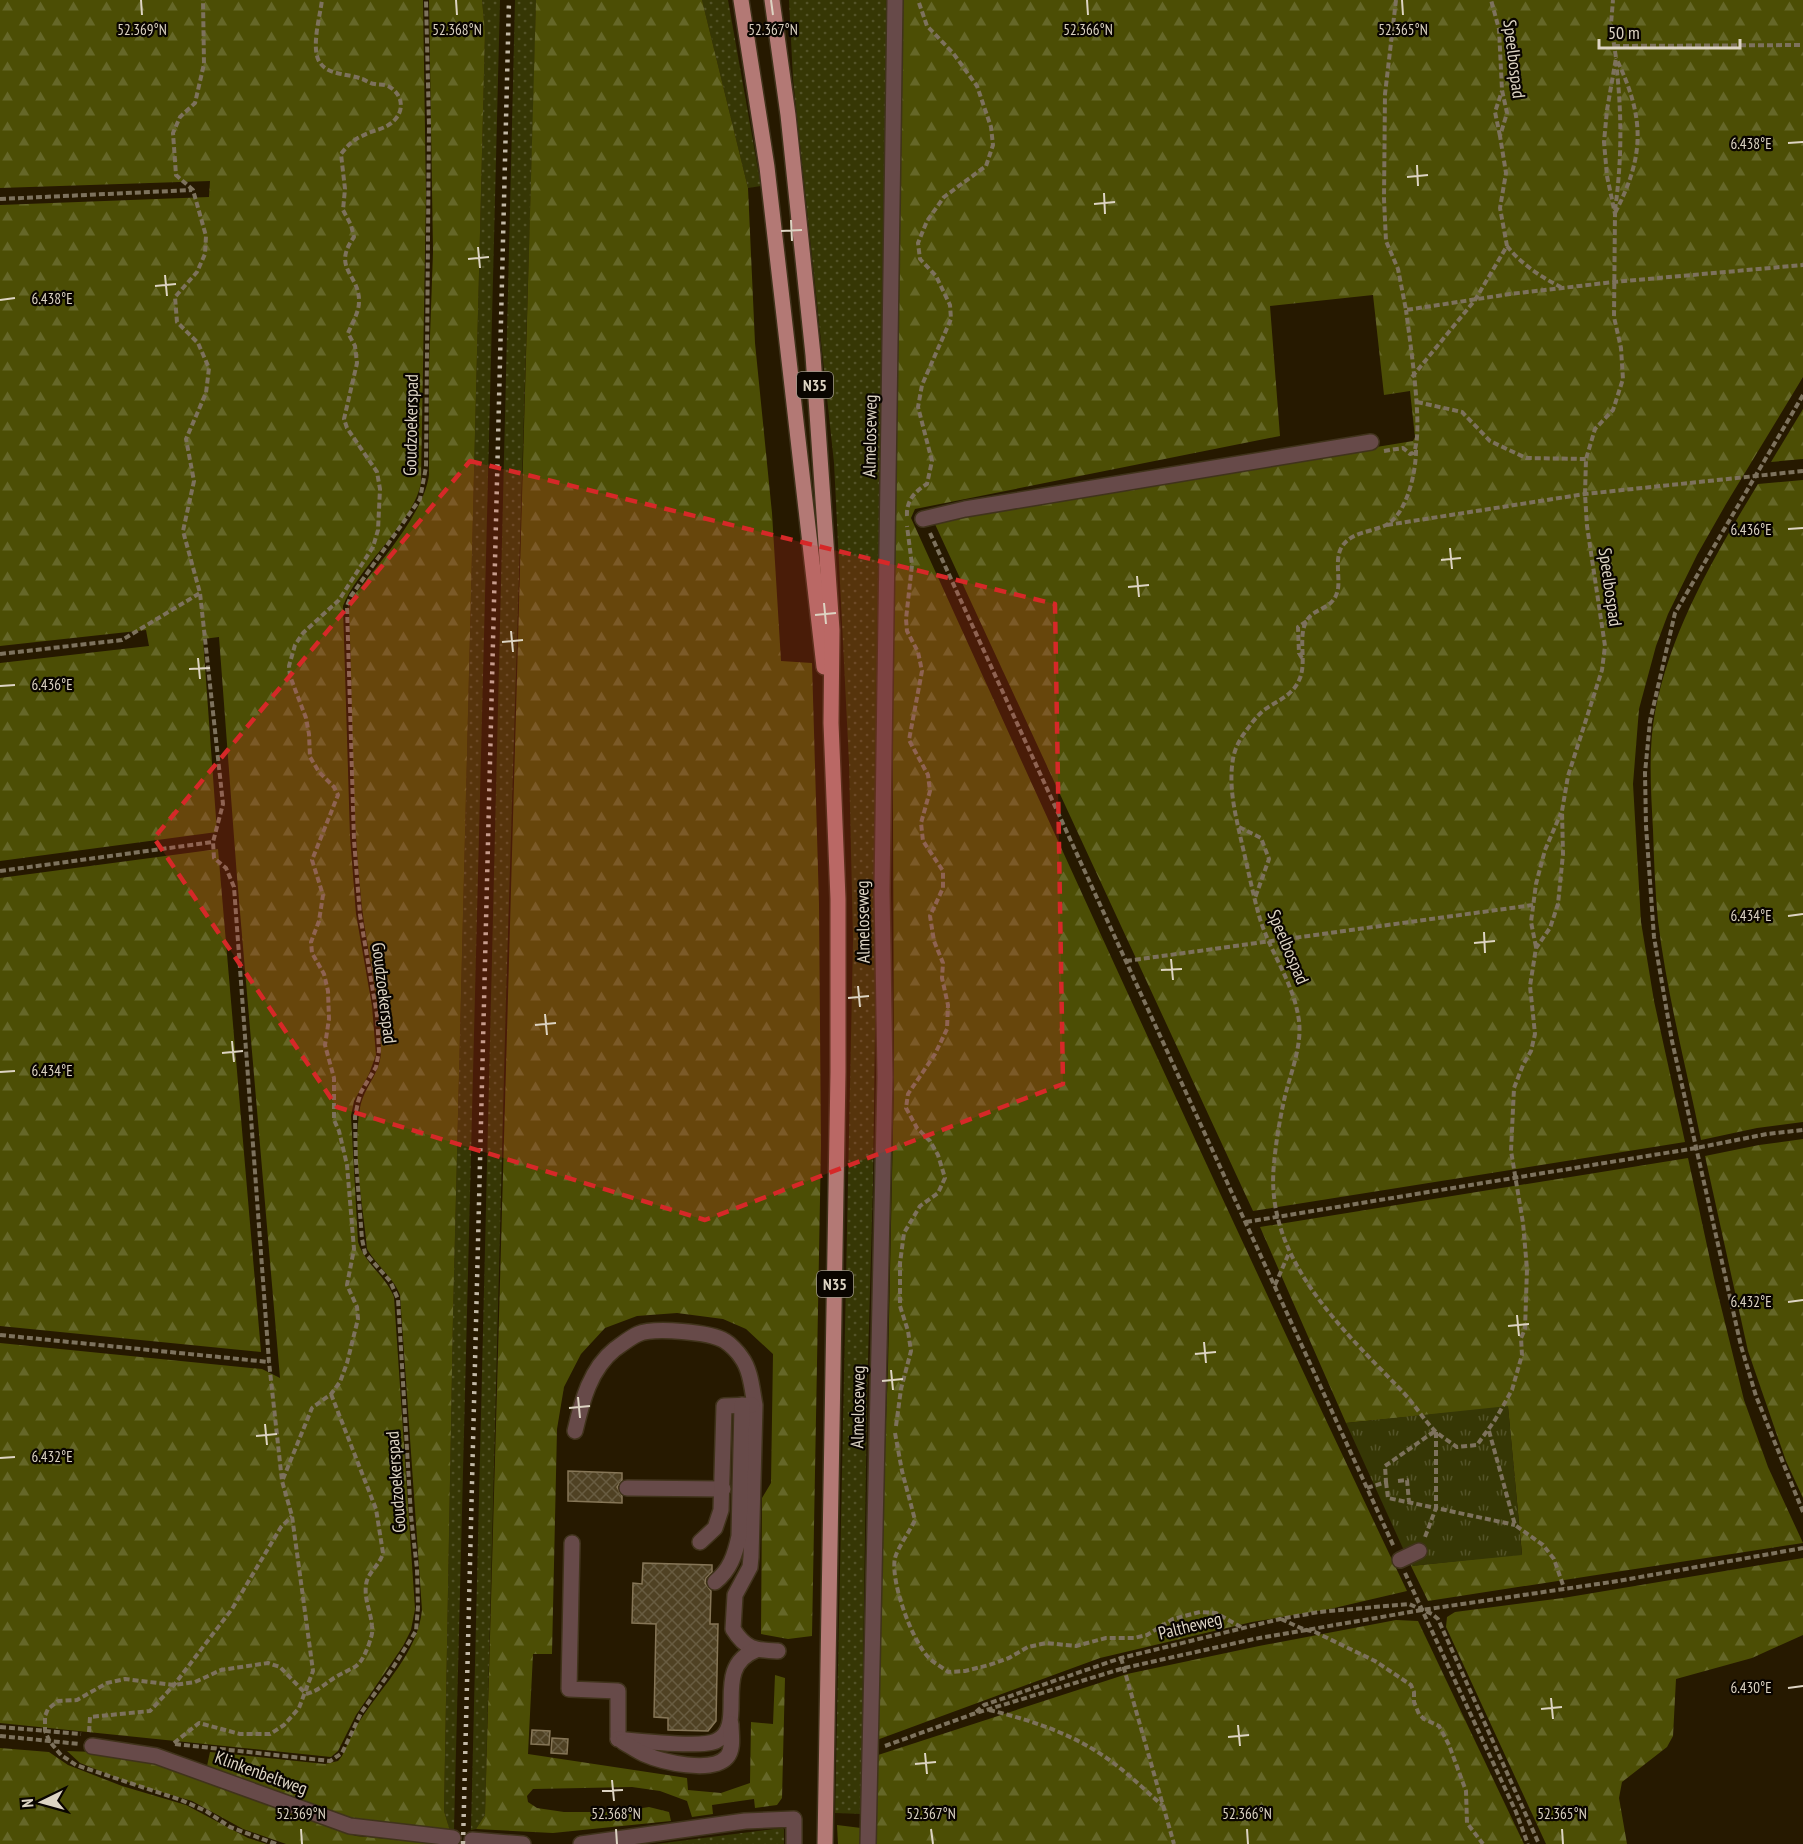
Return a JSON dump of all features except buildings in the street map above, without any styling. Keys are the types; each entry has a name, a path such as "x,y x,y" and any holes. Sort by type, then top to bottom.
{"main road":[{"name":"N35","path":"741,0 767,167 831,723"},
{"name":"N35","path":"772,0 788,115 815,378 832,630 831,723"},
{"name":"Almeloseweg","path":"825,1844 838,1072 838,899 831,723"}],"street":[{"name":"Almeloseweg","path":"867,1844 885,1077 882,890 895,0"},
{"path":"923,519 965,509 1371,442"},
{"path":"575,1431 583,1399 596,1370 614,1350 639,1333 665,1330 695,1333 724,1340 742,1357 751,1380 739,1536 735,1553 726,1573 715,1582"},
{"path":"700,1542 715,1528 721,1510 724,1406 748,1405"},
{"path":"748,1405 751,1557 750,1567 735,1595 733,1629 745,1645 756,1650 778,1651"},
{"path":"627,1488 723,1490"},
{"path":"572,1543 569,1689 618,1691 618,1739"},
{"path":"1400,1560 1419,1551"},
{"path":"618,1739 645,1755 681,1765 715,1764 727,1757 731,1748 732,1680 735,1669 745,1654 756,1650"},
{"path":"618,1739 711,1743 722,1737 731,1721"},
{"name":"Klinkenbeltweg","path":"91,1738 156,1756 350,1826 453,1838"},
{"path":"581,1844 745,1821 794,1819 794,1844"},
{"path":"472,1840 523,1844"}],"path":[{"path":"173,1744 199,1723 240,1734 270,1734 284,1725 299,1708 313,1671 292,1516 282,1481 269,1362 234,887 226,868 214,858 213,842 223,804 200,593 183,531 194,481 186,438 206,393 209,368 198,343 177,322 175,297 197,272 205,254 206,236 193,190 176,175 173,133 180,117 195,103 204,64 203,0"},
{"path":"282,1481 312,1408 331,1394 339,1382 347,1363 358,1319 357,1307 347,1285 354,1249 347,1165 334,1120 334,1084 325,1045 329,1019 328,991 324,974 312,953 311,942 321,913 323,895 312,860 338,795 310,757 306,718 290,676 289,666 295,645 303,633 339,600 373,548 378,530 380,489 377,472 346,428 344,419 357,363 355,346 348,333 359,304 358,288 345,266 347,250 354,237 343,210 345,189 342,154 348,145 363,135 388,127 399,114 401,105 398,95 387,86 375,85 360,78 336,73 322,66 318,61 316,32 322,0"},
{"name":"Goudzoekerspad","path":"163,1743 330,1761 342,1754 361,1713 416,1631 417,1569 411,1516 398,1299 390,1281 365,1253 356,1161 355,1117 358,1102 361,1092 373,1073 379,1051 377,1015 360,915 354,840 347,606 351,596 420,499 426,467 429,135 426,0"},
{"path":"918,0 927,26 953,53 977,87 991,127 993,145 986,166 944,197 927,221 918,243 920,259 936,276 950,305 951,320 922,385 918,407 932,461 927,484 915,491 906,509 912,565 906,619 907,631 918,651 922,671 909,740 928,775 930,791 921,823 923,841 943,871 943,888 930,916 934,941 943,963 942,978 948,1005 947,1029 908,1095 906,1108 917,1128 930,1141 938,1155 945,1178 938,1193 920,1206 904,1233 900,1263 900,1306 908,1331 911,1351 895,1431 902,1471 915,1520 895,1557 895,1575 910,1629 929,1658 948,1672 966,1671 989,1665 1009,1658 1028,1647 1046,1643 1076,1646 1107,1638 1134,1638 1147,1635 1173,1618 1200,1612 1216,1613 1241,1627"},
{"path":"1386,525 1403,504 1410,489 1416,465 1418,434 1406,310 1398,269 1386,240 1384,209 1386,94 1396,0"},
{"name":"Speelbospad","path":"1491,0 1499,28 1502,90 1507,113 1500,136 1506,173 1500,208 1507,246"},
{"path":"1613,0 1611,24 1621,103 1622,143 1615,214"},
{"path":"1614,46 1803,45"},
{"path":"1615,214 1607,176 1604,142 1616,58"},
{"path":"1615,214 1634,170 1638,147 1637,119 1630,86 1616,58"},
{"path":"1501,140 1495,112 1502,90"},
{"path":"0,199 193,190"},
{"name":"Speelbospad","path":"1386,525 1359,533 1343,545 1338,560 1338,591 1332,603 1309,617 1307,621 1303,638 1301,675 1291,694 1255,718 1239,742 1235,752 1232,777 1233,801 1254,899 1268,941 1283,969 1296,1002 1299,1024 1298,1047 1284,1098 1273,1166 1274,1201 1289,1253 1317,1299 1436,1431 1457,1447 1478,1445 1489,1430 1512,1390 1522,1355 1521,1338 1525,1329 1527,1269 1523,1223 1511,1151 1514,1088 1531,1051 1535,1034 1530,986 1536,948 1550,928 1557,904 1563,854 1562,811 1568,776 1602,670 1605,646 1587,526 1585,494 1586,459 1594,429 1613,410 1623,379 1621,348 1614,317 1615,214"},
{"path":"1412,377 1475,300 1507,246 1549,282 1563,288"},
{"path":"1406,310 1614,282 1803,265"},
{"path":"1803,394 1675,613 1650,721 1646,773 1646,826 1654,937 1672,1041 1741,1346 1756,1396 1803,1512"},
{"path":"1416,402 1462,412 1490,441 1526,458 1586,459"},
{"path":"1371,442 1378,452 1403,448 1410,454 1416,450"},
{"path":"1386,525 1585,494 1803,471"},
{"path":"923,519 1516,1812 1528,1844"},
{"path":"0,654 122,640 200,593"},
{"path":"1536,948 1531,922 1536,884 1545,850 1562,811"},
{"path":"1239,826 1261,838 1269,859 1254,899"},
{"path":"0,871 213,842"},
{"path":"1126,960 1533,905"},
{"path":"1246,1222 1696,1148 1767,1134 1803,1130"},
{"path":"1275,1285 1289,1253"},
{"path":"0,1335 269,1362"},
{"path":"306,1694 315,1692 335,1678 354,1669 365,1656 373,1635 365,1593 366,1581 381,1559 382,1553 376,1509 331,1394"},
{"path":"1489,1430 1515,1526"},
{"path":"1436,1431 1385,1466 1388,1498 1515,1526 1543,1545 1549,1552 1559,1570 1564,1588"},
{"path":"1419,1551 1436,1508 1436,1431"},
{"path":"1398,1481 1407,1480 1409,1502"},
{"path":"1367,1488 1386,1482"},
{"path":"91,1738 90,1717 150,1711 174,1685 232,1609 280,1527 292,1516"},
{"path":"1422,1610 1803,1548"},
{"name":"Paltheweg","path":"973,1714 984,1705 1121,1658 1241,1627 1319,1612 1399,1604 1409,1604 1422,1610"},
{"path":"1422,1610 1432,1614 1438,1620 1539,1844"},
{"name":"Paltheweg","path":"869,1751 973,1714 1124,1668 1304,1629 1422,1610"},
{"path":"1280,1619 1315,1632 1375,1661 1411,1685 1414,1692 1413,1702 1419,1714 1439,1726 1449,1745 1466,1791 1467,1823 1483,1844"},
{"path":"1121,1658 1174,1844"},
{"path":"276,1844 230,1827 206,1811 182,1800 76,1765 50,1742 45,1731 45,1716 48,1709 58,1701 77,1700 107,1683 125,1679 174,1685 195,1682 221,1670 268,1663 280,1667 306,1694"},
{"path":"987,1710 1029,1720 1074,1738 1116,1764 1162,1805"},
{"path":"0,1727 74,1733"},
{"path":"0,1736 74,1744"}],"highlighted area":[{"path":"470,461 1055,604 1063,1084 705,1220 337,1107 154,838"}],"green space":[{"path":"0,0 423,0 426,195 421,483 408,514 361,575 343,606 350,836 356,914 372,1006 376,1055 369,1074 354,1101 351,1116 358,1242 365,1257 386,1282 394,1297 415,1609 411,1630 403,1646 356,1715 338,1751 331,1757 0,1723 0,1343 262,1369 280,1378 219,637 203,639 217,832 0,861 0,663 149,646 146,630 0,646 0,205 209,197 210,181 0,188"},
{"path":"429,0 482,0 485,32 453,1315 444,1811 450,1831 355,1819 207,1766 210,1752 325,1764 338,1761 358,1723 407,1654 414,1640 422,1610 400,1295 367,1249 359,1178 357,1142 360,1108 378,1066 381,1050 378,1009 362,908 357,852 349,611 352,598 409,523 425,490 429,475 429,365 433,252"},
{"path":"482,0 500,0 454,1830 450,1831 444,1811 453,1315 485,32"},
{"path":"515,0 536,0 534,87 506,999 485,1815 476,1829 471,1830"},
{"path":"536,0 702,0 748,188 755,343 772,513 781,661 812,663 819,904 821,1145 812,1636 788,1639 761,1634 762,1498 771,1483 773,1354 746,1329 723,1319 677,1313 637,1316 605,1328 581,1354 564,1387 557,1429 552,1654 533,1654 528,1754 687,1778 688,1790 721,1793 750,1783 751,1722 773,1724 775,1675 785,1678 782,1798 777,1805 755,1808 754,1799 712,1805 713,1814 692,1817 687,1801 660,1791 632,1787 533,1789 527,1796 528,1802 537,1808 564,1812 617,1812 649,1807 669,1812 671,1821 553,1833 476,1829 485,1815"},
{"path":"702,0 728,0 761,186 748,188"},
{"path":"789,0 889,0 873,1183 867,1398 861,1814 835,1813 853,940 849,763 834,463 793,79"},
{"path":"903,0 1803,0 1803,377 1697,555 1668,614 1656,646 1639,709 1633,784 1641,922 1654,1001 1685,1142 1253,1211 934,522 962,515 1413,441 1415,437 1410,391 1384,395 1373,295 1270,306 1280,436 915,509 911,518 972,653 1218,1190 1407,1591 1330,1609 1252,1622 1100,1658 874,1741 888,1368 894,1082 892,559"},
{"path":"1803,409 1803,459 1771,462"},
{"path":"1803,480 1803,1122 1757,1128 1701,1140 1672,1003 1658,921 1651,771 1651,741 1655,712 1662,681 1683,622 1711,565 1758,484"},
{"path":"218,849 261,1352 0,1326 0,878"},
{"path":"1803,1139 1803,1498 1786,1461 1748,1351 1705,1156"},
{"path":"1688,1158 1744,1400 1768,1467 1803,1543 1428,1601 1411,1566 1522,1554 1508,1407 1346,1423 1260,1227"},
{"path":"1508,1406 1522,1555 1411,1566 1346,1423"},
{"path":"1803,1558 1803,1635 1752,1658 1676,1679 1673,1736 1667,1747 1622,1782 1619,1798 1627,1844 1546,1844 1446,1627 1447,1617 1455,1612 1563,1598"},
{"path":"1396,1620 1418,1621 1524,1844 873,1844 875,1756 1127,1674"},
{"path":"0,1748 49,1752 68,1765 122,1786 186,1805 248,1838 267,1844 0,1844"},
{"path":"67,1751 94,1752 153,1762 356,1836 444,1844 286,1844 243,1829 192,1801 130,1783 80,1763"},
{"path":"837,1825 861,1828 861,1844 838,1844"},
{"path":"784,1829 784,1844 656,1844"}],"railway":[{"path":"463,1844 509,0"}]}
